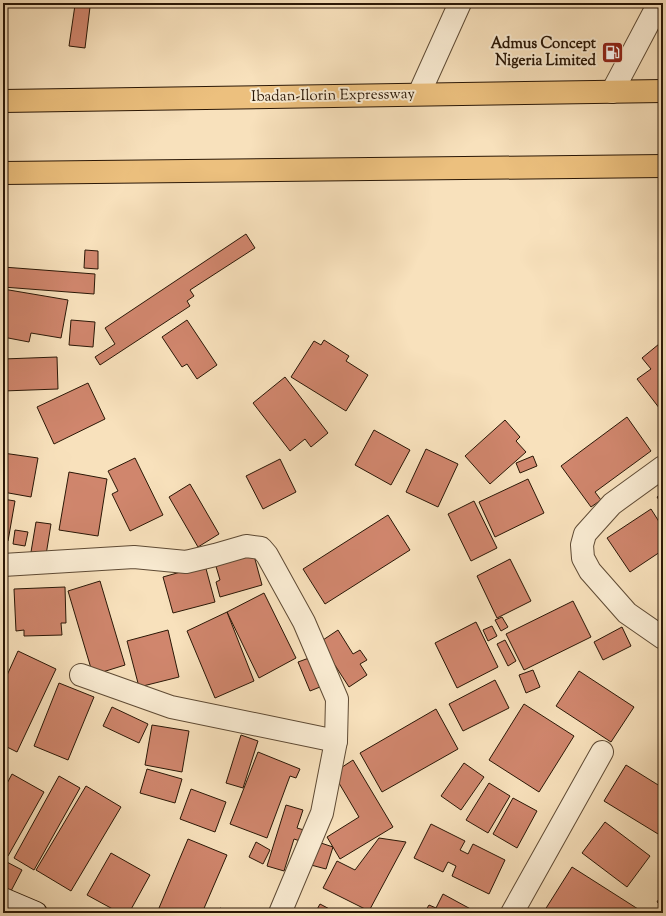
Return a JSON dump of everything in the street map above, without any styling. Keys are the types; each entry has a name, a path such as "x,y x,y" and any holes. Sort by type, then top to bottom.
{"highway":[{"name":"Ibadan-Ilorin Expressway","path":"3,101 663,91"},
{"path":"3,173 663,166"}],"street":[{"path":"419,94 460,3"},
{"path":"612,92 659,3"},
{"path":"663,467 612,504 585,534 582,545 583,558 590,571 627,613 663,638"},
{"path":"3,565 134,558 186,562 246,546 261,548 267,555 304,622 337,699 336,741 322,813 280,913"},
{"path":"81,675 170,707 336,741"},
{"path":"512,913 602,752"},
{"path":"3,899 36,913"}],"building":[{"path":"161,3 173,3 172,6"},
{"path":"75,5 90,7 85,48 69,46"},
{"path":"246,234 255,248 190,290 194,296 187,301 190,306 100,365 95,357 115,344 105,328"},
{"path":"85,250 98,251 98,269 84,268"},
{"path":"3,267 95,274 94,294 3,287"},
{"path":"3,289 68,300 61,338 31,333 29,342 3,337"},
{"path":"71,320 95,322 93,347 69,345"},
{"path":"187,320 217,365 197,379 187,364 182,367 162,337"},
{"path":"324,340 349,356 346,361 368,375 346,411 291,377 314,341 321,345"},
{"path":"659,344 663,350 663,413 637,379 651,369 642,358"},
{"path":"57,357 58,389 3,391 3,359"},
{"path":"285,377 328,433 311,447 305,439 290,451 253,403"},
{"path":"88,383 105,419 54,444 37,407"},
{"path":"627,417 651,451 595,492 601,500 591,507 561,466"},
{"path":"505,420 520,437 516,441 526,452 490,484 465,456"},
{"path":"374,430 410,450 391,485 355,465"},
{"path":"426,449 458,464 438,507 406,492"},
{"path":"3,453 38,458 31,497 3,492"},
{"path":"533,456 537,466 520,473 516,463"},
{"path":"135,458 163,515 130,531 112,494 118,491 108,471"},
{"path":"280,459 296,492 263,509 246,476"},
{"path":"69,472 107,479 98,536 59,530"},
{"path":"528,479 544,513 495,537 479,502"},
{"path":"190,484 219,534 198,547 169,497"},
{"path":"663,493 663,506 657,497"},
{"path":"3,499 15,501 8,541 3,540"},
{"path":"474,501 497,548 471,561 448,514"},
{"path":"651,509 663,528 663,550 630,572 607,538"},
{"path":"388,515 410,550 325,604 303,569"},
{"path":"36,522 51,524 46,555 31,552"},
{"path":"15,530 28,532 25,546 13,544"},
{"path":"253,552 262,585 220,597 216,582 220,580 215,563"},
{"path":"510,559 531,601 497,618 477,576"},
{"path":"205,565 215,602 173,613 163,577"},
{"path":"100,581 125,665 93,675 68,591"},
{"path":"65,587 66,623 61,623 62,635 24,636 24,630 16,631 14,589"},
{"path":"264,593 296,658 259,678 227,612"},
{"path":"573,601 591,637 524,670 506,634"},
{"path":"227,612 254,681 215,698 187,631"},
{"path":"502,617 508,627 501,631 495,620"},
{"path":"476,622 498,667 457,688 435,643"},
{"path":"492,626 497,636 488,641 483,630"},
{"path":"622,627 631,646 603,660 594,642"},
{"path":"168,630 179,677 139,687 127,641"},
{"path":"338,630 353,654 360,650 367,660 360,664 367,675 349,687 320,642"},
{"path":"505,640 516,661 508,666 497,644"},
{"path":"18,651 56,669 17,752 3,745 3,684"},
{"path":"309,658 320,687 310,691 298,662"},
{"path":"533,670 540,687 526,693 519,675"},
{"path":"579,671 634,707 611,742 556,706"},
{"path":"495,680 509,708 463,731 449,704"},
{"path":"59,683 94,697 68,760 34,746"},
{"path":"524,704 574,736 539,792 489,760"},
{"path":"112,707 148,724 139,743 103,726"},
{"path":"436,709 458,749 382,792 360,753"},
{"path":"152,725 189,731 182,772 145,765"},
{"path":"241,735 258,741 243,788 226,783"},
{"path":"258,752 300,769 296,778 290,776 267,838 230,824"},
{"path":"353,760 393,827 340,859 327,837 359,817 333,773"},
{"path":"464,763 484,777 461,810 441,796"},
{"path":"626,765 663,788 663,837 604,801"},
{"path":"147,769 182,779 175,803 140,793"},
{"path":"12,774 44,792 8,856 3,853 3,791"},
{"path":"59,776 80,788 34,870 14,858"},
{"path":"489,783 510,796 488,833 466,820"},
{"path":"86,786 121,807 71,891 36,870"},
{"path":"191,789 226,802 215,832 180,819"},
{"path":"513,798 537,811 517,848 493,834"},
{"path":"286,805 303,810 297,828 304,830 300,841 294,839 284,871 267,866"},
{"path":"605,822 650,856 627,887 582,853"},
{"path":"431,824 465,841 460,850 468,854 473,844 505,860 489,894 452,876 456,866 448,862 443,872 414,858"},
{"path":"379,838 406,842 369,911 323,888 337,861 355,870"},
{"path":"188,839 227,855 202,913 172,913 159,908"},
{"path":"256,842 270,850 263,864 249,857"},
{"path":"318,842 333,847 326,869 311,865"},
{"path":"111,853 150,875 129,913 120,913 87,895"},
{"path":"3,860 22,870 11,891 3,887"},
{"path":"572,867 638,909 635,913 543,913"},
{"path":"663,892 663,906 657,902"},
{"path":"443,894 478,913 424,913 429,905 436,908"},
{"path":"320,904 337,913 315,913"},
{"path":"220,908 231,913 217,913"},
{"path":"107,909 115,913 105,913"}],"place":[{"name":"Admus Concept Nigeria Limited","path":"612,53"}]}
